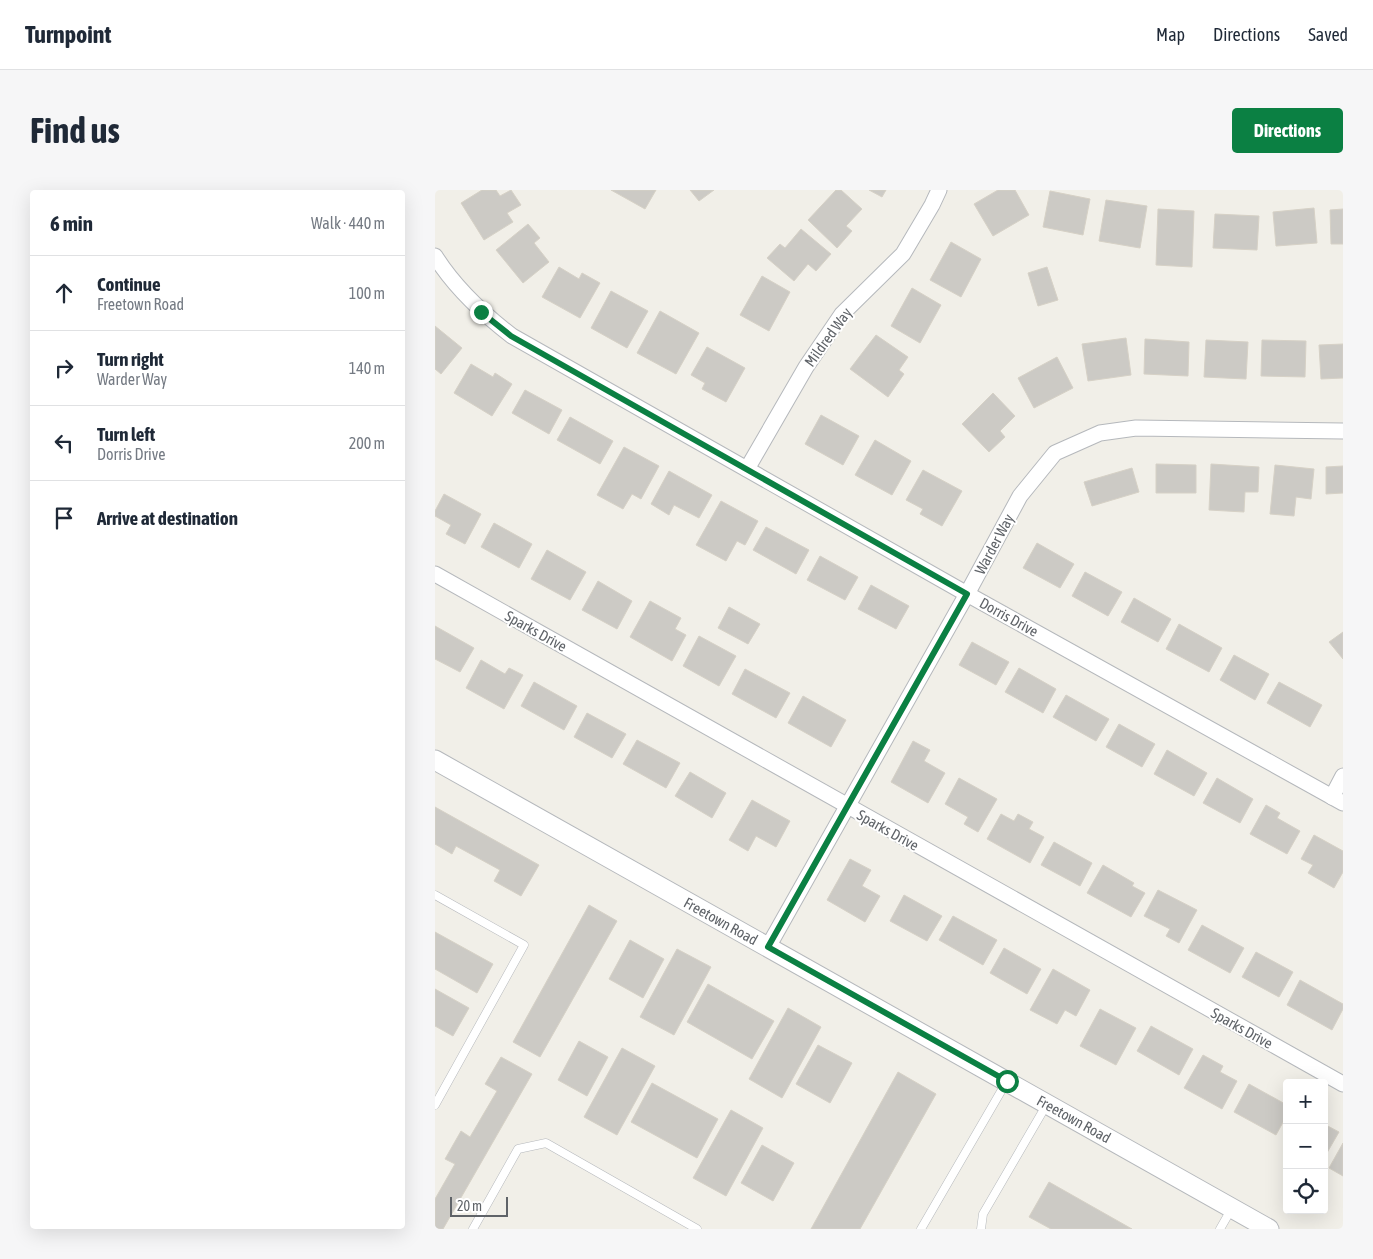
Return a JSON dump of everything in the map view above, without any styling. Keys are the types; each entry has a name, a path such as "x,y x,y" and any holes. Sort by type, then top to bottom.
{"street":[{"name":"Mildred Way","path":"747,469 821,344 842,314 903,254 939,190"},
{"name":"Dorris Drive","path":"435,256 443,269 481,312 511,336 967,594 1338,800"},
{"name":"Warder Way","path":"768,947 967,594 1020,496 1055,453 1100,433 1136,428 1343,431"},
{"name":"Sparks Drive","path":"435,574 1343,1084"},
{"name":"Freetown Road","path":"435,760 1269,1229"},
{"path":"1338,800 1343,776"}],"lane":[{"path":"435,896 524,945 435,1105"},
{"path":"921,1229 1007,1081"},
{"path":"981,1229 983,1214 1047,1104"},
{"path":"473,1229 518,1149 546,1143 697,1229"},
{"path":"1220,1229 1232,1208"}],"building":[{"path":"482,190 496,190 500,196 511,190 521,205 507,213 513,222 484,240 461,203"},
{"path":"611,190 656,190 645,209"},
{"path":"690,190 714,190 699,201"},
{"path":"836,190 841,190 862,209 846,226 852,231 837,248 808,220"},
{"path":"869,190 886,190 882,197"},
{"path":"998,190 1015,190 1029,215 993,236 974,204"},
{"path":"1050,191 1090,199 1083,235 1043,227"},
{"path":"1106,200 1147,206 1140,248 1099,241"},
{"path":"1314,208 1317,243 1276,246 1273,212"},
{"path":"1158,209 1194,211 1192,267 1156,265"},
{"path":"1343,209 1343,244 1331,244 1330,210"},
{"path":"1215,214 1259,216 1257,250 1213,248"},
{"path":"528,224 540,238 534,243 549,262 523,283 496,250"},
{"path":"801,229 831,254 816,271 808,264 794,281 767,258 780,244 785,248"},
{"path":"951,242 981,259 961,297 930,280"},
{"path":"559,267 579,279 582,273 600,283 580,318 542,297"},
{"path":"1047,267 1058,300 1038,306 1028,273"},
{"path":"762,276 790,292 769,331 740,315"},
{"path":"912,288 941,305 920,343 891,326"},
{"path":"611,291 648,311 627,348 591,328"},
{"path":"660,311 699,333 676,374 637,353"},
{"path":"435,326 462,348 441,374 435,369"},
{"path":"876,335 908,357 899,370 904,374 888,397 850,369"},
{"path":"1126,338 1131,375 1088,381 1082,344"},
{"path":"1145,339 1189,342 1188,376 1144,374"},
{"path":"1206,340 1248,342 1246,379 1204,377"},
{"path":"1262,340 1306,341 1305,377 1261,376"},
{"path":"1343,344 1343,378 1321,379 1319,345"},
{"path":"707,347 745,368 726,402 702,389 705,383 691,375"},
{"path":"1057,357 1073,388 1034,408 1018,378"},
{"path":"471,364 493,377 495,373 512,384 492,416 454,393"},
{"path":"525,390 562,410 549,434 512,413"},
{"path":"993,393 1015,416 1000,431 1005,437 989,452 962,424"},
{"path":"821,415 859,436 843,465 805,444"},
{"path":"570,417 613,441 600,464 557,440"},
{"path":"875,440 911,461 892,495 855,475"},
{"path":"624,447 659,466 641,499 632,494 623,509 597,495"},
{"path":"1156,464 1196,465 1196,493 1156,493"},
{"path":"1211,464 1259,467 1258,492 1245,492 1244,512 1209,510"},
{"path":"1275,465 1314,469 1311,499 1296,497 1294,516 1270,514"},
{"path":"1343,466 1343,493 1326,494 1326,467"},
{"path":"1132,468 1139,492 1092,506 1084,482"},
{"path":"923,470 962,491 942,526 920,514 923,509 906,500"},
{"path":"669,471 712,495 699,518 674,505 669,515 651,504"},
{"path":"444,494 481,514 465,544 446,534 451,525 435,516 435,511"},
{"path":"721,501 758,521 745,545 737,541 726,561 696,545"},
{"path":"494,523 532,544 519,568 481,547"},
{"path":"766,527 809,550 796,574 753,550"},
{"path":"1037,543 1074,564 1060,588 1023,568"},
{"path":"547,550 586,572 570,600 531,579"},
{"path":"820,556 858,577 845,600 807,580"},
{"path":"1085,572 1122,592 1108,616 1072,596"},
{"path":"598,581 632,601 617,629 582,610"},
{"path":"871,585 909,606 896,629 858,609"},
{"path":"1134,598 1171,619 1158,642 1121,622"},
{"path":"650,601 681,618 675,629 686,635 672,661 630,637"},
{"path":"729,607 760,624 748,644 718,628"},
{"path":"1179,624 1222,648 1209,672 1166,649"},
{"path":"435,626 474,648 460,672 435,659"},
{"path":"1343,632 1343,659 1329,642"},
{"path":"699,636 736,656 719,686 683,666"},
{"path":"972,642 1009,662 996,685 959,665"},
{"path":"1234,655 1269,674 1255,700 1220,680"},
{"path":"481,660 505,674 509,668 523,675 504,709 466,688"},
{"path":"1019,668 1056,689 1043,713 1005,692"},
{"path":"745,669 790,693 776,718 732,694"},
{"path":"534,682 577,706 564,730 521,706"},
{"path":"1279,682 1322,705 1310,727 1267,703"},
{"path":"1066,695 1109,719 1096,741 1053,717"},
{"path":"803,696 846,720 831,747 788,723"},
{"path":"587,713 626,734 612,758 574,737"},
{"path":"1119,724 1155,744 1142,767 1106,747"},
{"path":"637,740 680,763 666,788 623,764"},
{"path":"913,741 930,750 924,761 945,773 928,803 891,782"},
{"path":"1167,750 1207,773 1194,796 1154,774"},
{"path":"690,772 726,793 712,818 675,796"},
{"path":"959,778 997,799 978,832 964,824 968,817 945,804"},
{"path":"1217,778 1253,799 1240,823 1203,803"},
{"path":"752,800 790,821 776,847 756,836 748,851 729,840"},
{"path":"1266,805 1280,813 1277,818 1300,831 1287,854 1250,834"},
{"path":"435,807 539,865 521,896 494,881 500,870 456,846 452,854 435,844"},
{"path":"1001,814 1014,821 1018,814 1033,822 1029,829 1044,837 1030,863 987,839"},
{"path":"1314,835 1343,851 1343,872 1334,888 1308,873 1313,865 1301,859"},
{"path":"1054,842 1092,863 1080,886 1041,865"},
{"path":"850,859 871,870 862,886 880,896 865,922 827,900"},
{"path":"1103,865 1134,883 1132,886 1145,893 1131,917 1087,893"},
{"path":"1158,890 1197,910 1179,943 1166,936 1170,929 1144,916"},
{"path":"904,895 942,916 927,941 890,921"},
{"path":"589,905 617,921 540,1057 513,1042"},
{"path":"953,916 997,940 983,965 939,940"},
{"path":"1202,925 1244,948 1230,973 1188,950"},
{"path":"435,932 493,964 477,993 435,969"},
{"path":"630,940 664,959 643,998 609,979"},
{"path":"1004,948 1041,969 1027,994 990,973"},
{"path":"677,949 711,967 674,1035 640,1017"},
{"path":"1256,952 1293,972 1279,997 1242,977"},
{"path":"1053,969 1090,990 1076,1016 1065,1010 1057,1024 1030,1010"},
{"path":"1300,980 1343,1004 1343,1009 1332,1030 1287,1005"},
{"path":"708,984 774,1021 752,1059 687,1022"},
{"path":"435,989 469,1008 453,1036 435,1026"},
{"path":"788,1008 821,1027 782,1098 749,1079"},
{"path":"1100,1009 1136,1028 1116,1065 1080,1046"},
{"path":"1151,1026 1193,1049 1179,1075 1137,1051"},
{"path":"579,1041 608,1057 587,1096 558,1080"},
{"path":"818,1045 852,1063 830,1103 796,1084"},
{"path":"622,1048 655,1066 617,1135 584,1117"},
{"path":"1203,1055 1223,1066 1220,1072 1237,1081 1222,1109 1184,1088"},
{"path":"501,1057 532,1074 443,1229 435,1229 435,1199 455,1164 445,1159 461,1131 470,1137 497,1091 485,1084"},
{"path":"898,1072 936,1094 860,1229 811,1229"},
{"path":"652,1083 718,1119 697,1158 631,1122"},
{"path":"1249,1084 1283,1103 1283,1122 1276,1135 1234,1112"},
{"path":"731,1110 763,1128 726,1196 693,1178"},
{"path":"1328,1126 1339,1132 1328,1151"},
{"path":"1343,1143 1343,1176 1329,1168"},
{"path":"762,1145 794,1163 773,1201 741,1183"},
{"path":"1049,1182 1132,1229 1051,1229 1029,1217"}],"route":[{"path":"481,312 511,336 967,594 768,947 1007,1081"}]}
